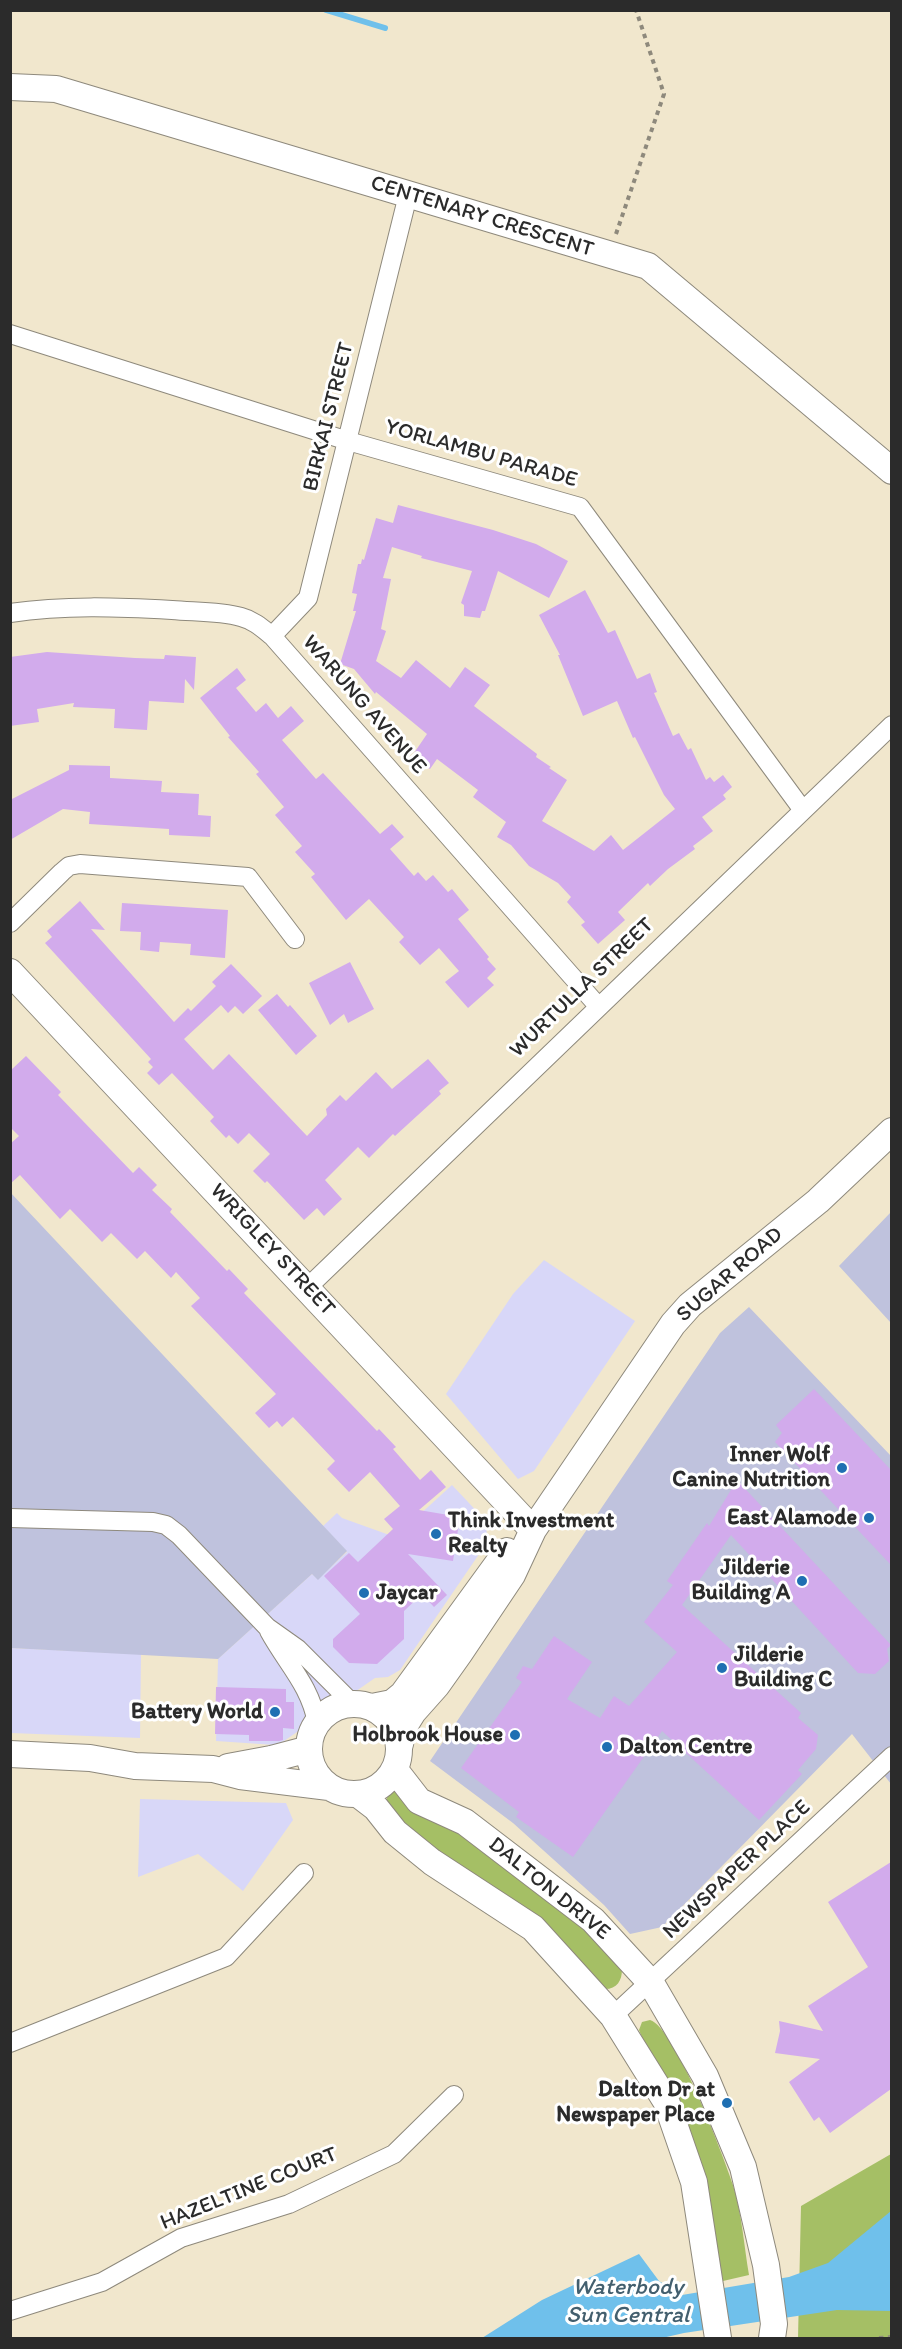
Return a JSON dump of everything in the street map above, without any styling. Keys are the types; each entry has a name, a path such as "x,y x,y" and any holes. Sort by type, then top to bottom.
{"main road":[{"name":"CENTENARY CRESCENT","path":"10,87 56,89 648,266 891,471"},
{"name":"WRIGLEY STREET","path":"10,972 533,1530"},
{"name":"SUGAR ROAD","path":"533,1530 661,1341 683,1313 714,1284 818,1201 891,1131"},
{"path":"329,1787 318,1777 311,1763 309,1749 311,1735 317,1723 326,1712 338,1706 392,1703 404,1694 510,1548 533,1530"},
{"path":"213,1769 240,1776 329,1787 344,1793 359,1794 374,1790 387,1781 395,1770 399,1757 403,1728 413,1712 437,1685 512,1575 533,1530"},
{"path":"362,1705 389,1719 396,1730 400,1744"},
{"path":"10,1754 90,1758 135,1766 213,1769 271,1759 309,1749"},
{"path":"10,1771 91,1772 135,1766"},
{"name":"DALTON DRIVE","path":"395,1770 419,1801 465,1822 593,1920 651,1983 705,2076 743,2167 766,2265 773,2331"},
{"name":"DALTON DRIVE","path":"359,1794 376,1808 395,1832 432,1862 533,1928 613,2016 666,2101 694,2182 719,2335"}],"street":[{"name":"BIRKAI STREET","path":"272,636 308,598 408,195"},
{"name":"YORLAMBU PARADE","path":"10,334 348,441 580,507 802,809"},
{"name":"WARUNG AVENUE","path":"10,613 81,606 221,614 242,617 257,624 272,636 598,1006"},
{"name":"WURTULLA STREET","path":"307,1288 891,724"},
{"path":"10,923 69,866 80,864 248,877 295,939"},
{"path":"10,1518 153,1522 166,1526 194,1551 267,1627 298,1649 362,1705"},
{"path":"267,1627 284,1658 307,1689 314,1703 317,1723"},
{"name":"NEWSPAPER PLACE","path":"613,2016 651,1983 891,1756"},
{"path":"10,2043 226,1957 304,1873"},
{"name":"HAZELTINE COURT","path":"10,2311 102,2282 181,2238 289,2204 394,2154 454,2095"}],"path":[{"path":"609,255 664,94 636,10"},
{"path":"879,2338 891,2337"}],"shaded area":[{"path":"10,1192 347,1551 318,1580 312,1574 218,1659 11,1648"},
{"path":"891,1212 891,1323 839,1266"},
{"path":"544,1260 635,1321 534,1471 518,1479 446,1394 513,1294"},
{"path":"749,1307 891,1456 891,1784 852,1734 662,1927 630,1934 604,1905 513,1823 430,1761 720,1333"},
{"path":"452,1485 485,1520 488,1541 400,1670 388,1677 375,1678 275,1745 216,1741 218,1659 312,1574 318,1579 347,1552 323,1526 337,1513 342,1518 395,1537"},
{"path":"10,1648 141,1654 140,1738 11,1733"},
{"path":"140,1799 286,1803 293,1820 243,1891 198,1854 138,1877"}],"green space":[{"path":"398,1790 460,1830 580,1924 622,1969 618,1984 613,1988 605,1989 409,1829 386,1801 389,1793"},
{"path":"650,2020 660,2028 685,2068 720,2148 736,2196 749,2275 723,2281 703,2180 677,2097 639,2030 642,2022"},
{"path":"891,2154 891,2338 798,2338 801,2206"}],"water":[{"name":"Waterbody Sun Central","path":"891,2211 891,2311 837,2310 662,2338 482,2338 542,2300 639,2254 659,2281 682,2295 789,2277 828,2263"}],"building":[{"path":"398,505 536,544 568,561 549,598 498,571 485,611 482,611 480,618 464,616 464,605 461,603 472,571 421,558 422,556 392,547 383,578 391,579 381,629 386,631 376,661 401,678 416,660 450,688 465,667 490,685 474,706 537,754 536,757 551,767 549,768 567,780 542,821 594,851 611,835 623,850 675,809 664,795 635,737 633,738 617,701 583,716 558,655 560,655 539,615 585,590 608,633 615,630 637,679 650,673 657,692 654,693 673,736 679,733 688,750 691,748 706,780 710,777 714,782 723,775 732,787 723,795 726,799 702,817 713,831 693,846 695,849 650,886 648,883 618,912 625,920 598,944 581,925 585,922 567,902 571,897 558,883 529,866 511,845 497,837 506,822 473,797 478,790 437,759 430,769 412,756 427,734 376,692 375,694 354,669 340,664 356,611 353,611 357,594 352,593 358,564 361,564 362,559 364,560 376,518 393,523"},
{"path":"47,652 164,659 165,655 196,657 194,690 185,679 184,703 149,701 147,730 114,728 115,709 73,707 74,703 37,709 39,722 10,726 10,657"},
{"path":"237,668 246,680 236,688 256,712 266,703 278,718 291,706 304,721 282,740 316,779 323,773 380,834 392,824 404,837 390,849 414,876 418,872 426,881 433,875 448,892 452,889 469,910 458,919 496,969 487,978 494,985 468,1008 445,982 459,971 439,948 420,965 399,942 404,937 369,899 346,920 311,877 315,874 295,852 302,846 275,815 284,807 256,774 259,772 228,737 230,736 200,698"},
{"path":"69,765 110,766 110,778 162,781 161,792 199,794 198,815 211,816 210,837 169,835 169,829 89,824 90,812 63,809 10,840 10,800 69,770"},
{"path":"80,901 105,930 91,929 174,1022 188,1008 191,1011 216,986 212,982 231,964 262,996 243,1014 235,1006 228,1013 221,1005 184,1039 213,1070 229,1054 307,1136 327,1115 326,1109 340,1095 346,1101 376,1072 392,1089 428,1059 449,1083 439,1091 441,1094 395,1136 393,1134 369,1158 358,1147 325,1180 342,1199 324,1216 317,1208 304,1220 267,1181 265,1183 253,1171 270,1154 249,1133 238,1144 229,1135 226,1138 210,1121 214,1117 172,1073 159,1085 147,1073 153,1067 148,1062 151,1059 45,943 52,937 47,931"},
{"path":"122,903 228,910 225,958 190,955 191,944 160,942 159,952 140,950 141,932 120,931"},
{"path":"350,962 374,1009 348,1023 344,1014 330,1025 309,983"},
{"path":"277,994 288,1007 290,1005 317,1036 296,1055 258,1010"},
{"path":"26,1056 61,1092 58,1095 133,1173 139,1167 157,1185 152,1190 172,1209 170,1212 227,1271 229,1269 248,1289 244,1293 377,1431 379,1429 396,1447 393,1449 420,1480 431,1470 446,1487 419,1510 460,1517 453,1561 408,1554 447,1595 434,1607 422,1594 404,1611 404,1639 377,1664 349,1663 333,1647 333,1639 360,1614 324,1576 349,1553 358,1562 393,1529 384,1519 400,1506 370,1472 349,1492 327,1469 335,1461 293,1417 282,1427 277,1421 269,1428 255,1413 276,1394 191,1306 200,1298 176,1272 171,1278 145,1251 137,1259 111,1233 102,1242 70,1209 60,1219 20,1175 10,1184 10,1144 19,1136 10,1127 10,1071"},
{"name":"East Alamode","path":"814,1389 891,1470 891,1565 775,1442 782,1433 776,1425"},
{"path":"737,1480 891,1645 887,1649 889,1661 875,1674 858,1673 731,1535 682,1605 801,1713 798,1718 818,1735 816,1749 798,1770 802,1774 759,1820 662,1731 573,1857 516,1817 519,1812 461,1768 522,1682 516,1678 523,1666 532,1669 554,1636 592,1662 567,1699 600,1718 614,1696 629,1706 677,1652 644,1622 673,1585 667,1581 707,1523 709,1526"},
{"path":"216,1687 286,1689 286,1702 294,1702 294,1729 283,1728 283,1740 279,1741 249,1741 249,1735 215,1734"},
{"path":"891,1862 891,2089 830,2133 819,2117 814,2121 789,2082 820,2059 775,2053 780,2031 779,2021 823,2031 808,2006 868,1967 828,1902"}],"waterway":[{"path":"326,10 385,28"}],"place":[{"name":"Inner Wolf Canine Nutrition","path":"842,1468"},
{"name":"East Alamode","path":"869,1518"},
{"name":"Think Investment Realty","path":"436,1534"},
{"name":"Jilderie Building A","path":"802,1581"},
{"name":"Jaycar","path":"364,1593"},
{"name":"Jilderie Building C","path":"722,1668"},
{"name":"Battery World","path":"275,1712"},
{"name":"Holbrook House","path":"515,1735"},
{"name":"Dalton Centre","path":"607,1747"},
{"name":"Dalton Dr at Newspaper Place","path":"727,2103"}]}
